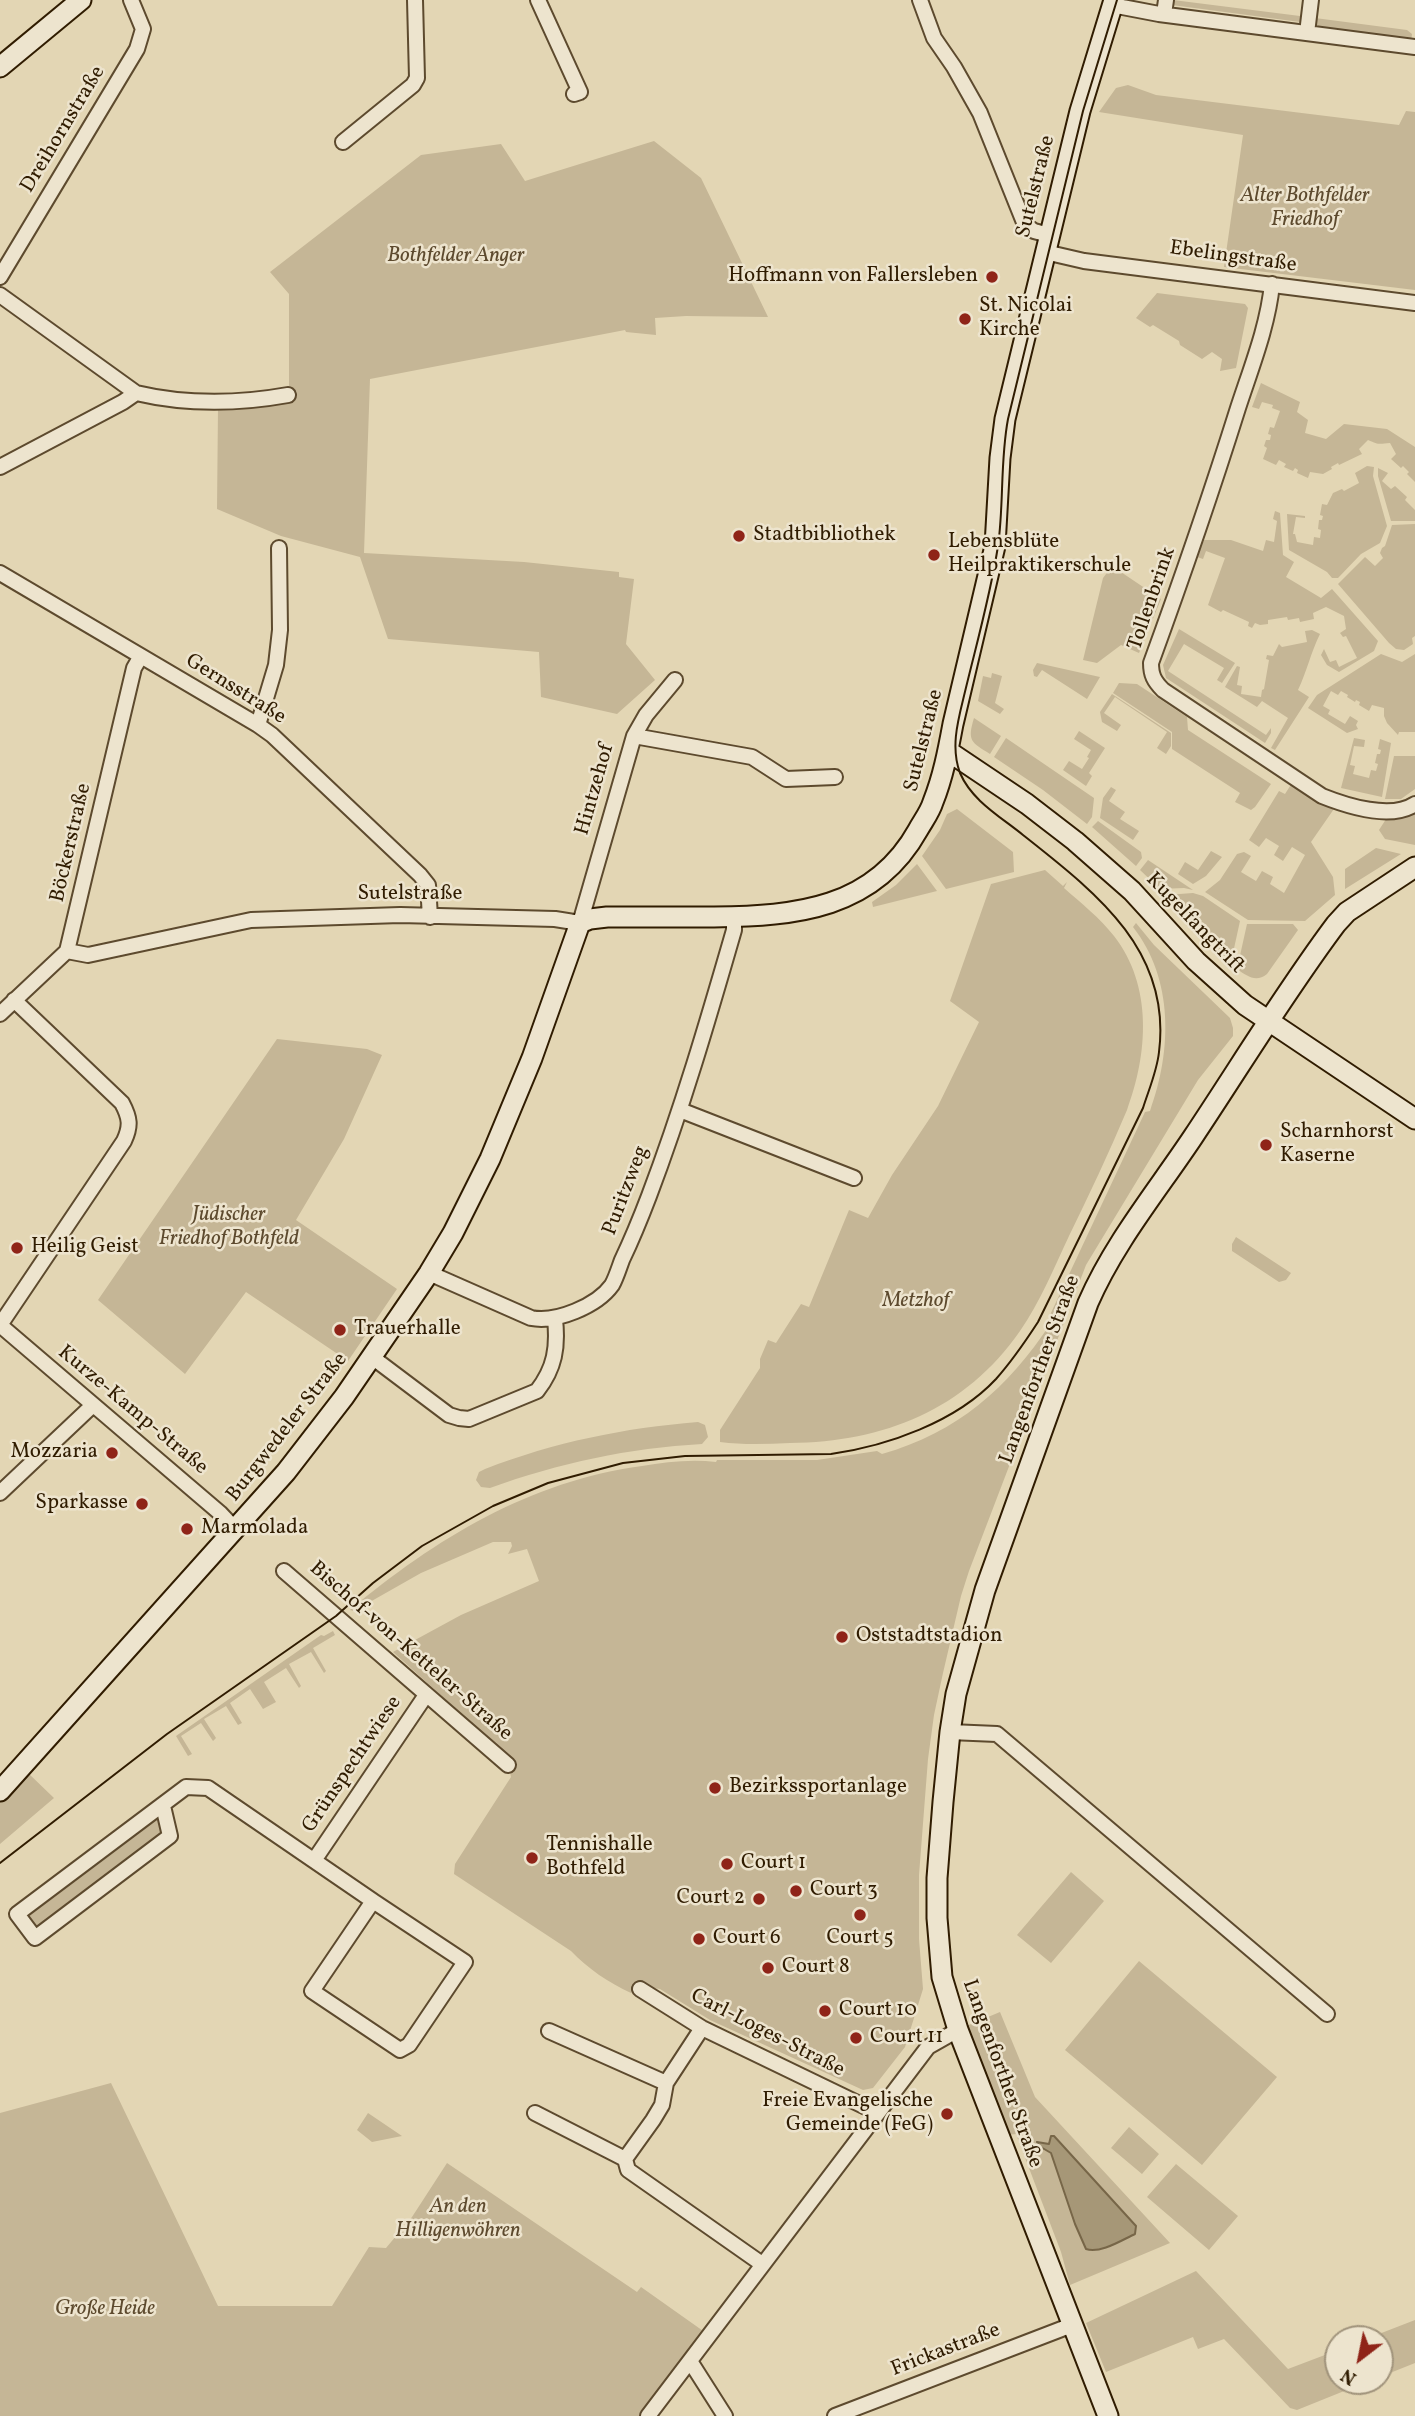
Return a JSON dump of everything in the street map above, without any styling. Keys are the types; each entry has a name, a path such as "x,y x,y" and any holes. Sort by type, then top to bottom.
{"main road":[{"path":"0,67 81,0"},
{"name":"Sutelstraße","path":"580,923 590,919 734,916 815,908 857,892 887,872 909,847 932,805 948,751 989,577 998,524 1002,438 1080,111 1113,3"},
{"name":"Kugelfangtrift","path":"948,751 1027,804 1075,841 1132,891 1221,985 1267,1021 1415,1119"},
{"name":"Langenforther Straße","path":"1108,2416 958,2030 942,1977 937,1878 950,1731 959,1683 985,1590 1097,1283 1115,1251 1267,1021 1336,923 1347,912 1415,867"},
{"name":"Burgwedeler Straße","path":"0,1791 286,1472 372,1357 429,1273 453,1233 491,1158 580,923"}],"street":[{"name":"Dreihornstraße","path":"0,277 137,49 143,29 131,0"},
{"path":"343,142 413,85 417,78 415,0"},
{"path":"538,0 580,92 574,94"},
{"path":"920,0 934,38 980,113 1025,225 1047,244"},
{"path":"1307,33 1311,0"},
{"path":"1113,3 1165,7 1307,33 1415,47"},
{"name":"Ebelingstraße","path":"1047,244 1084,261 1415,303"},
{"name":"Tollenbrink","path":"1272,285 1270,304 1201,524 1151,663 1152,673 1155,682 1163,690 1322,796 1336,802 1397,812 1415,804"},
{"path":"0,295 136,393 157,398 230,402 288,395"},
{"path":"0,467 136,393"},
{"path":"258,725 276,665 281,631 279,548"},
{"name":"Gernsstraße","path":"0,573 272,735 420,875 428,885 430,917"},
{"name":"Böckerstraße","path":"67,951 134,668 141,656"},
{"name":"Hintzehof","path":"580,923 634,736 646,715 675,680"},
{"path":"634,736 752,757 786,779 835,777"},
{"name":"Sutelstraße","path":"67,951 88,955 251,920 400,915 555,919 580,923"},
{"name":"Puritzweg","path":"555,1319 601,1296 612,1284 680,1110 734,930 734,916"},
{"path":"0,1014 67,951"},
{"path":"0,1325 124,1141 129,1129 129,1116 122,1104 14,1000"},
{"path":"680,1110 854,1178"},
{"path":"372,1357 449,1415 469,1419 537,1391 554,1359 558,1344 555,1319 531,1318 429,1273"},
{"name":"Kurze-Kamp-Straße","path":"0,1325 220,1513 236,1530"},
{"path":"0,1493 93,1405"},
{"name":"Bischof-von-Ketteler-Straße","path":"284,1571 508,1765"},
{"name":"Grünspechtwiese","path":"315,1859 426,1695"},
{"path":"950,1731 997,1734 1327,2014"},
{"path":"163,1806 170,1836 35,1938 18,1914 186,1787 208,1788 465,1962 409,2045 400,2050 312,1991 373,1901"},
{"name":"Carl-Loges-Straße","path":"640,1989 702,2028 876,2112"},
{"path":"625,2159 662,2105 666,2083 702,2028"},
{"path":"648,2416 876,2112 928,2047 958,2030"},
{"path":"549,2031 666,2083"},
{"path":"536,2113 625,2159 628,2170 762,2264"},
{"name":"Frickastraße","path":"835,2416 1072,2325"},
{"path":"690,2361 725,2416"}],"green space":[{"path":"1173,0 1300,16 1300,22 1172,5"},
{"path":"1315,18 1407,30 1412,34 1411,42 1403,38 1314,26"},
{"name":"Alter Bothfelder Friedhof","path":"1128,85 1156,95 1399,125 1406,111 1415,112 1415,290 1224,267 1243,135 1099,112 1116,88"},
{"name":"Bothfelder Anger","path":"654,141 701,178 768,317 655,318 656,335 625,330 370,379 364,553 524,562 619,572 619,577 634,579 626,644 655,680 617,714 541,697 539,652 388,639 360,557 281,536 217,509 218,408 289,402 289,294 270,272 421,155 501,144 525,181"},
{"path":"1157,293 1245,304 1248,308 1236,368 1220,371 1222,359 1212,352 1202,359 1180,345 1179,341 1136,318"},
{"path":"1261,383 1300,402 1297,412 1308,420 1305,433 1326,439 1344,424 1387,429 1415,447 1415,482 1403,466 1401,468 1391,459 1396,454 1390,443 1379,444 1368,440 1359,449 1362,454 1339,465 1338,463 1323,474 1310,472 1308,478 1297,473 1295,468 1293,471 1284,467 1286,464 1279,460 1276,465 1263,459 1267,448 1264,446 1266,440 1270,440 1270,427 1274,428 1280,411 1272,408 1273,405 1262,402 1259,409 1252,407"},
{"path":"1367,466 1374,467 1373,476 1387,526 1380,543 1361,554 1338,578 1332,578 1327,572 1289,550 1287,514 1305,516 1296,517 1293,534 1297,542 1313,545 1314,537 1320,538 1321,530 1318,529 1319,520 1322,520 1323,516 1320,515 1322,504 1327,505 1333,493 1359,483 1355,473"},
{"path":"1378,468 1388,473 1382,481 1391,489 1395,486 1407,497 1405,500 1415,510 1415,521 1391,521"},
{"path":"1275,511 1280,513 1283,555 1294,562 1286,577 1321,598 1332,589 1378,641 1374,651 1339,672 1327,665 1321,655 1324,649 1330,662 1336,660 1339,667 1357,658 1346,636 1343,637 1340,633 1346,629 1344,616 1326,607 1313,613 1314,619 1300,622 1299,618 1288,620 1287,617 1268,620 1268,624 1255,623 1252,628 1248,626 1249,622 1208,605 1225,558 1206,551 1203,559 1197,557 1204,540 1231,540 1263,551 1266,540 1274,542 1277,521 1273,519"},
{"path":"1415,524 1415,636 1412,638 1413,644 1404,650 1396,649 1389,643 1338,584 1365,557 1375,566 1383,558 1380,553 1392,525"},
{"path":"1112,566 1161,599 1139,653 1121,645 1097,663 1083,660 1103,578"},
{"path":"1179,629 1235,663 1222,683 1217,680 1224,668 1184,644 1168,671 1266,735 1271,728 1265,743 1166,678 1163,665"},
{"path":"1312,630 1320,634 1298,690 1309,697 1275,750 1271,748 1288,718 1262,701 1257,707 1225,687 1237,666 1240,667 1237,685 1242,686 1241,694 1261,697 1269,660 1266,659 1267,655 1273,656 1279,644 1282,647 1307,642 1305,631"},
{"path":"1381,654 1402,662 1415,654 1415,732 1399,732 1398,735 1387,723 1384,708 1372,705 1369,711 1341,691 1338,695 1331,691 1323,706 1330,710 1328,714 1345,724 1350,716 1358,721 1358,729 1347,733 1308,708 1317,695"},
{"path":"1037,663 1100,677 1087,699 1042,670 1037,677 1034,676 1033,670"},
{"path":"992,673 1002,676 995,703 1004,709 1000,714 978,701 983,676 991,678"},
{"path":"1119,683 1137,684 1187,717 1188,730 1271,784 1255,807 1251,810 1235,802 1240,793 1172,749 1172,732 1113,693"},
{"path":"1112,694 1171,733 1171,746 1166,754 1157,748 1167,732 1115,697 1104,713 1121,725 1117,731 1102,722 1100,712"},
{"path":"974,718 1001,736 990,754 972,740"},
{"path":"1079,731 1105,748 1089,773 1092,776 1086,786 1063,770 1069,761 1082,769 1089,758 1087,757 1091,750 1074,739"},
{"path":"1006,738 1094,798 1092,817 1087,824 994,757"},
{"path":"1354,738 1365,740 1364,747 1354,746 1350,765 1355,766 1353,774 1369,778 1371,770 1376,771 1378,764 1375,763 1381,750 1378,749 1380,739 1391,743 1382,797 1341,788"},
{"path":"1394,756 1415,756 1415,789 1401,799 1385,799"},
{"path":"1292,783 1336,806 1311,842 1333,877 1335,895 1305,921 1248,920 1205,892 1220,880 1237,854 1244,852 1251,856 1241,872 1256,881 1262,871 1273,877 1270,884 1284,893 1305,855 1292,847 1283,861 1274,855 1279,846 1266,838 1259,847 1249,840 1279,791 1285,794"},
{"path":"1111,787 1116,790 1109,801 1125,812 1120,819 1139,831 1133,840 1100,818 1103,798"},
{"path":"957,809 1013,852 1014,872 946,889 922,856 940,830 947,814"},
{"path":"1415,810 1415,845 1385,839 1379,830 1388,816"},
{"path":"1098,821 1141,852 1142,858 1136,866 1092,827"},
{"path":"1376,848 1401,854 1345,889 1345,869"},
{"path":"1211,851 1222,857 1206,876 1193,884 1178,874 1185,862 1198,870"},
{"path":"1148,860 1193,890 1160,889 1140,870"},
{"path":"917,864 937,891 873,907 872,902 896,885"},
{"name":"Metzhof","path":"1045,870 1063,886 1067,882 1064,888 1097,917 1127,956 1141,998 1143,1021 1139,1066 1127,1110 1034,1308 1020,1331 974,1382 948,1401 920,1416 890,1428 825,1441 755,1444 720,1442 720,1430 760,1368 760,1359 768,1340 776,1343 801,1304 809,1307 849,1210 868,1218 892,1175 938,1106 979,1022 950,1001 991,884"},
{"path":"1193,893 1203,896 1240,921 1233,953 1224,956 1181,910 1183,908 1178,903 1175,905 1166,895"},
{"name":"Bezirkssportanlage","path":"1136,923 1154,945 1230,1018 1233,1036 1198,1080 1086,1265 969,1571 943,1673 928,1759 919,1875 919,1939 923,1989 905,2047 873,2088 863,2090 710,2020 660,1989 647,1987 631,1993 623,1989 591,1969 571,1951 454,1874 455,1864 511,1777 506,1754 393,1652 461,1615 539,1581 527,1549 508,1554 511,1542 493,1542 421,1573 354,1611 350,1610 382,1584 450,1537 523,1499 561,1485 601,1474 669,1462 817,1460 877,1451 882,1454 934,1434 978,1405 998,1388 1051,1323 1050,1315 1145,1112 1150,1111 1157,1088 1165,1040 1162,992 1156,969 1133,927"},
{"path":"1247,924 1293,924 1298,930 1263,977 1248,976 1237,969"},
{"name":"Jüdischer Friedhof Bothfeld","path":"277,1039 367,1049 382,1055 344,1139 296,1220 397,1289 348,1361 246,1292 185,1374 98,1300"},
{"path":"1236,1237 1291,1273 1286,1280 1279,1282 1232,1251"},
{"path":"698,1422 705,1425 708,1437 702,1444 594,1458 490,1488 481,1487 476,1480 479,1472 485,1469 537,1451 617,1432"},
{"path":"333,1631 335,1635 313,1648 326,1671 324,1673 311,1652 289,1664 301,1686 299,1688 286,1668 264,1682 276,1702 263,1709 250,1689 230,1703 242,1723 238,1725 226,1706 204,1719 216,1738 213,1741 201,1723 181,1736 192,1754 188,1756 176,1736 321,1635"},
{"path":"27,1772 54,1798 0,1844 0,1801"},
{"path":"163,1806 170,1836 35,1938 17,1914"},
{"path":"1071,1872 1104,1901 1051,1963 1017,1935"},
{"path":"1139,1961 1277,2077 1202,2165 1065,2050"},
{"path":"1000,2012 1035,2097 1170,2243 1070,2285 1061,2252 1016,2134 1007,2135 964,2027","holes":["1038,2142 1049,2144 1135,2234 1091,2251 1082,2241 1051,2153 1039,2146"]},
{"name":"Große Heide","path":"111,2083 218,2306 332,2306 369,2247 386,2248 412,2217 447,2163 637,2292 641,2287 706,2333 642,2416 0,2416 0,2113"},
{"path":"368,2113 402,2136 372,2142 357,2130"},
{"path":"1129,2127 1159,2154 1142,2174 1111,2148"},
{"path":"1176,2164 1238,2216 1209,2250 1147,2197"},
{"path":"1196,2271 1288,2369 1324,2355 1324,2395 1334,2395 1297,2410 1290,2408 1224,2339 1198,2349 1193,2337 1106,2372 1086,2323"},
{"path":"1415,2320 1415,2363 1394,2371 1394,2328"}],"shaded area":[{"path":"1051,2136 1054,2136 1136,2226 1135,2234 1098,2250 1086,2249 1051,2153 1037,2142 1049,2144"}],"tram line":[{"path":"0,1863 167,1734 336,1616 373,1583 422,1546 493,1506 548,1483 623,1463 685,1456 831,1454 897,1438 941,1420 980,1394 996,1379 1038,1322 1143,1108 1158,1059 1160,1016 1153,983 1141,954 1123,927 1076,879 972,792 957,764 956,736 998,546 1008,419 1083,111 1117,0"}],"place":[{"name":"Hoffmann von Fallersleben","path":"992,277"},
{"name":"St. Nicolai Kirche","path":"965,319"},
{"name":"Stadtbibliothek","path":"739,536"},
{"name":"Lebensblüte Heilpraktikerschule","path":"934,555"},
{"name":"Scharnhorst Kaserne","path":"1266,1145"},
{"name":"Heilig Geist","path":"17,1248"},
{"name":"Trauerhalle","path":"340,1330"},
{"name":"Mozzaria","path":"112,1453"},
{"name":"Sparkasse","path":"142,1504"},
{"name":"Marmolada","path":"187,1529"},
{"name":"Oststadtstadion","path":"842,1637"},
{"name":"Bezirkssportanlage","path":"715,1788"},
{"name":"Tennishalle Bothfeld","path":"532,1858"},
{"name":"Court 1","path":"727,1864"},
{"name":"Court 3","path":"796,1891"},
{"name":"Court 2","path":"759,1899"},
{"name":"Court 5","path":"860,1915"},
{"name":"Court 6","path":"699,1939"},
{"name":"Court 8","path":"768,1968"},
{"name":"Court 10","path":"825,2011"},
{"name":"Court 11","path":"856,2038"},
{"name":"Freie Evangelische Gemeinde (FeG)","path":"947,2114"}],"park label":[{"name":"An den Hilligenwöhren","path":"458,2220"}]}
